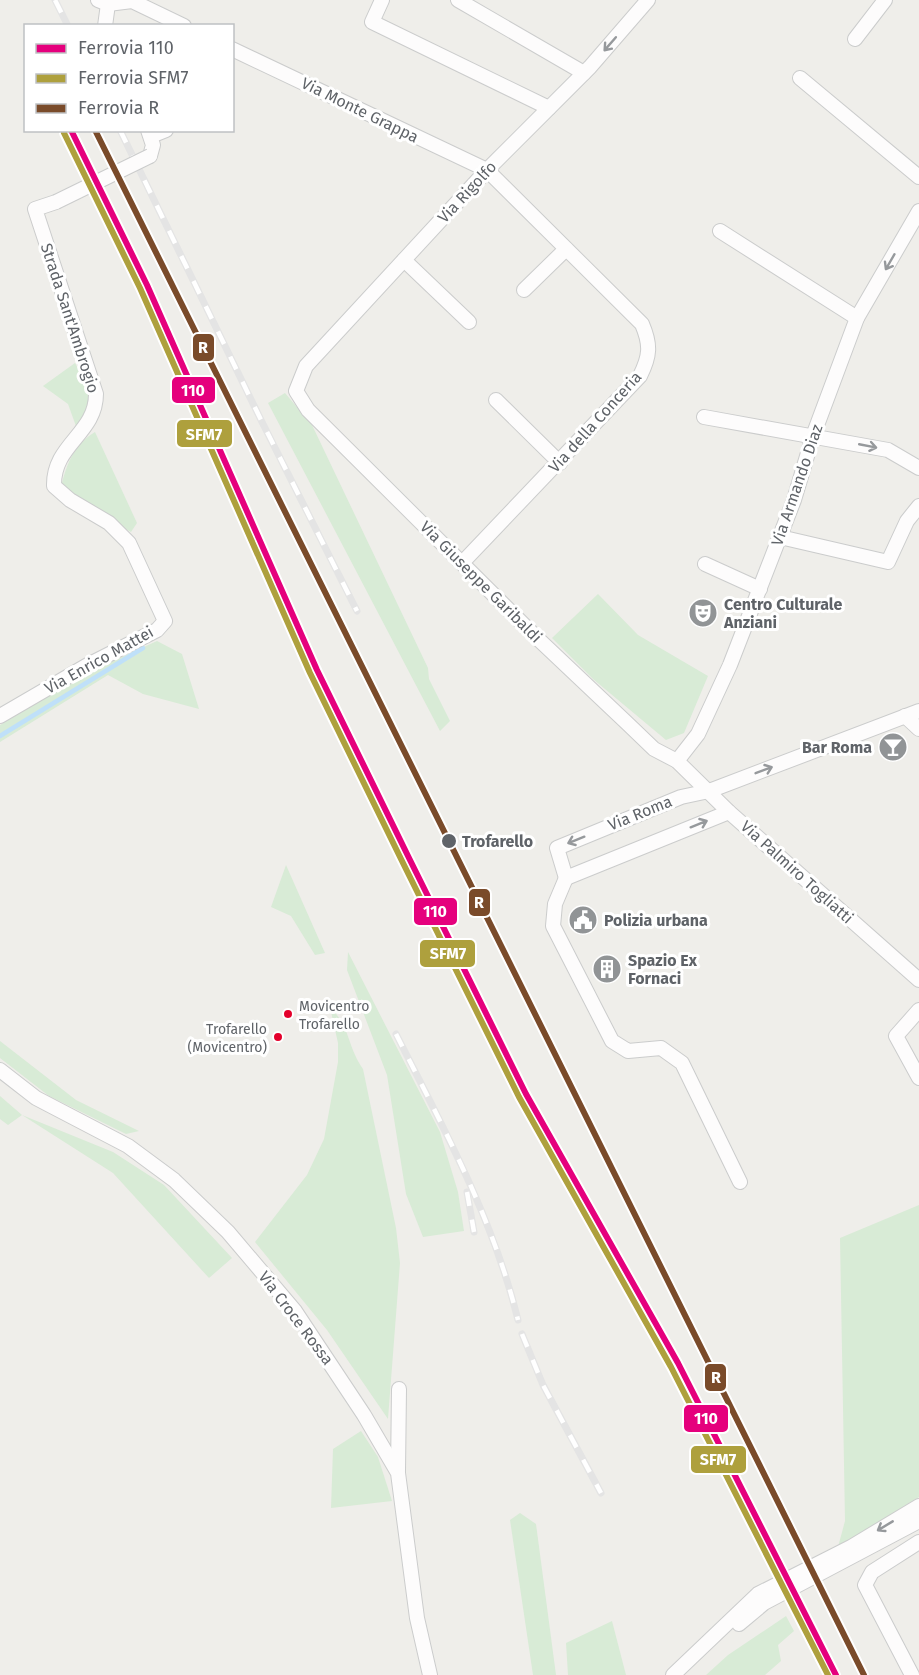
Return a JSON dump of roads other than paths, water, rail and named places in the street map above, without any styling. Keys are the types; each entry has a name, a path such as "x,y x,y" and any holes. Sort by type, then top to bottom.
{"street":[{"path":"382,0 372,22 549,108"},
{"path":"458,0 584,73"},
{"name":"Via Rigolfo","path":"296,391 306,366 487,170 584,73 648,0"},
{"path":"855,39 885,0"},
{"path":"105,24 105,1 132,1 180,24"},
{"name":"Via Monte Grappa","path":"234,50 487,170"},
{"path":"800,78 919,177"},
{"name":"Strada Sant'Ambrogio","path":"54,486 54,470 66,448 90,422 96,409 96,394 35,209 56,202 150,156 153,145 149,134"},
{"name":"Via della Conceria","path":"462,563 560,463 640,376 650,356 648,339 642,324 487,170"},
{"name":"Via Armando Diaz","path":"677,761 698,734 730,665 780,537 813,436 857,318 919,211"},
{"path":"720,231 857,318"},
{"path":"524,290 566,249"},
{"path":"404,260 469,321"},
{"name":"Via Giuseppe Garibaldi","path":"296,391 308,410 462,563 654,749 677,761"},
{"path":"496,400 560,463"},
{"path":"704,417 888,450 919,468"},
{"name":"Via Enrico Mattei","path":"0,716 86,666 157,630 165,621 129,543 109,523 70,500 54,486"},
{"path":"780,537 888,562 907,521 919,506"},
{"path":"705,564 760,589"},
{"name":"Via Roma","path":"729,812 566,878 557,848 681,797 709,791 919,711"},
{"path":"905,716 919,729"},
{"name":"Via Palmiro Togliatti","path":"677,761 729,812 919,980"},
{"path":"566,878 555,904 553,926 612,1041 628,1051 661,1048 682,1063 740,1182"},
{"path":"919,1010 896,1036 919,1078"},
{"name":"Via Croce Rossa","path":"0,1070 36,1098 133,1150 174,1180 228,1232 295,1311 364,1415 398,1473 417,1618 430,1675"},
{"path":"398,1473 399,1389"},
{"path":"855,1551 919,1506"},
{"path":"672,1675 761,1598 919,1521"},
{"path":"912,1675 865,1585 872,1572 919,1542"},
{"path":"684,1675 761,1598"}],"waterway":[{"path":"0,736 143,648"}],"railway":[{"path":"55,0 67,24"},
{"path":"121,132 357,611"},
{"path":"396,1034 449,1138 481,1209 508,1282 518,1320"},
{"path":"467,1192 474,1232"},
{"path":"522,1334 543,1385 601,1493"}],"rail line":[{"name":"110","path":"72,132 147,285 317,670 409,858 526,1094 678,1363 836,1675"},
{"name":"R","path":"96,132 864,1675"},
{"name":"SFM7","path":"64,133 140,288 310,673 402,861 519,1097 671,1367 828,1675"}],"place":[{"name":"Centro Culturale Anziani","path":"703,613"},
{"name":"Bar Roma","path":"893,747"},
{"name":"Trofarello","path":"449,841"},
{"name":"Polizia urbana","path":"583,920"},
{"name":"Spazio Ex Fornaci","path":"607,969"},
{"name":"Movicentro Trofarello","path":"288,1014"},
{"name":"Trofarello (Movicentro)","path":"278,1037"}]}
